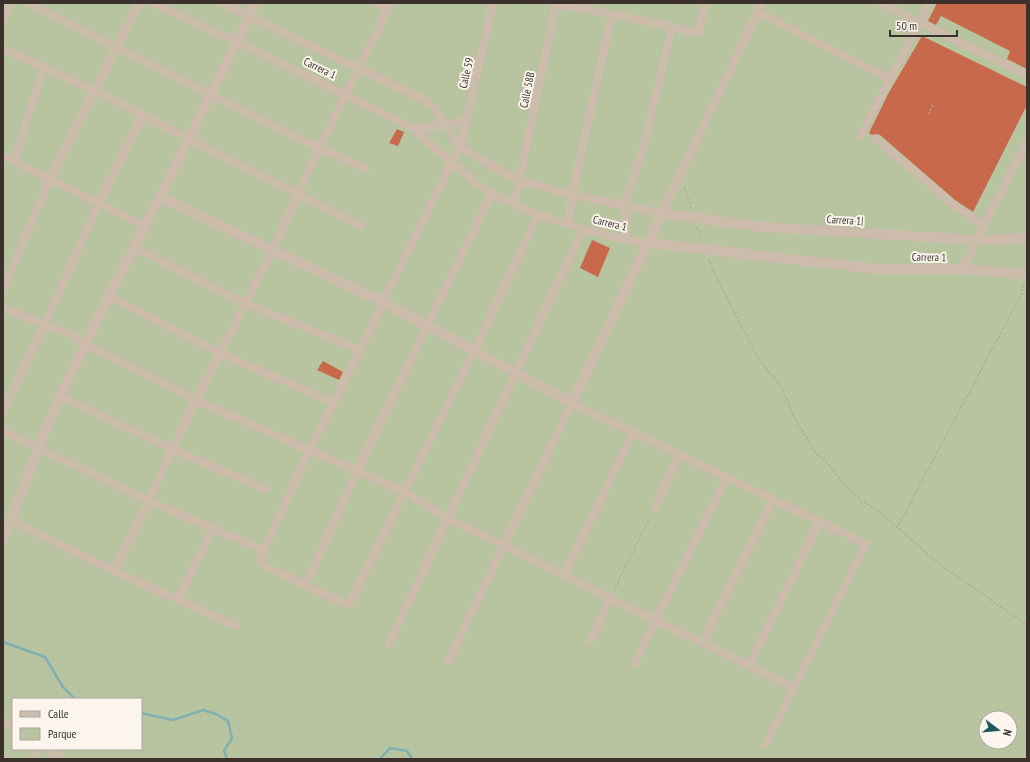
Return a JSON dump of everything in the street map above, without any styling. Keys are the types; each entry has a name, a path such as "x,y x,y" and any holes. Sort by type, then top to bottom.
{"street":[{"path":"3,19 8,3"},
{"path":"28,3 320,148 366,169"},
{"path":"3,290 50,179 139,3"},
{"name":"Carrera 1","path":"152,3 346,94 415,130 451,163 491,194 538,214 583,229 626,240 648,243 878,269 962,270 1027,275"},
{"path":"221,3 425,100 434,108 460,147 520,182 572,195 662,213"},
{"path":"3,540 60,396 256,3"},
{"path":"114,571 149,501 172,449 272,249 389,6 376,3"},
{"name":"Calle 59","path":"264,550 310,449 460,147 493,3"},
{"path":"556,3 699,33 705,3"},
{"name":"Calle 58B","path":"514,204 520,182 556,3"},
{"path":"448,662 762,3"},
{"path":"880,3 920,21 1027,75"},
{"path":"861,135 929,3"},
{"path":"758,12 890,79"},
{"path":"568,224 572,195 612,14"},
{"path":"626,240 624,206 643,148 672,28"},
{"path":"3,49 95,92 361,226"},
{"path":"14,162 44,67"},
{"path":"3,411 45,324 99,203 142,116"},
{"path":"415,130 466,121"},
{"path":"876,139 952,204 984,226"},
{"path":"962,270 1027,141"},
{"path":"3,156 145,226"},
{"path":"306,585 357,471 491,194"},
{"path":"160,197 383,302 572,403 866,544 766,744"},
{"name":"Carrera 1|","path":"662,213 761,227 977,240 1027,238"},
{"path":"3,431 149,501 264,550 260,560 261,564 348,604 351,601 474,351 538,214"},
{"path":"389,644 583,229"},
{"path":"134,247 245,303 360,350"},
{"path":"109,296 220,353 334,402"},
{"path":"3,308 69,334 86,345 196,400 405,492 447,518 794,688"},
{"path":"60,396 172,449 265,489"},
{"path":"564,575 633,433"},
{"path":"655,507 679,455"},
{"path":"635,662 726,478"},
{"path":"702,643 773,500"},
{"path":"11,520 114,571 236,626"},
{"path":"750,666 819,522"},
{"path":"178,599 212,528"},
{"path":"591,640 610,597"},
{"path":"50,750 63,759"}],"path":[{"path":"928,114 933,104"},
{"path":"680,176 693,218 718,281 760,361 781,386 795,419 816,454 825,460 846,486 861,500 882,514 938,564 1027,625"},
{"path":"898,528 1022,293"},
{"path":"610,597 655,507"}],"green space":[{"path":"3,3 1027,3 1027,759 3,759"}],"building":[{"path":"937,3 1027,3 1027,69 1007,59 1010,51 941,16 936,25 928,21"},
{"path":"922,36 1027,87 1027,105 973,212 955,200 880,135 872,135 869,133 888,94"},
{"path":"397,129 404,132 398,146 389,143"},
{"path":"592,240 610,248 598,277 580,268"},
{"path":"323,361 343,372 339,380 317,370"}],"waterway":[{"path":"3,642 45,657 63,687 74,698"},
{"path":"142,713 173,720 203,710 216,714 228,721 232,738 224,751 227,759"},
{"path":"380,759 390,748 407,751 412,759"}]}
